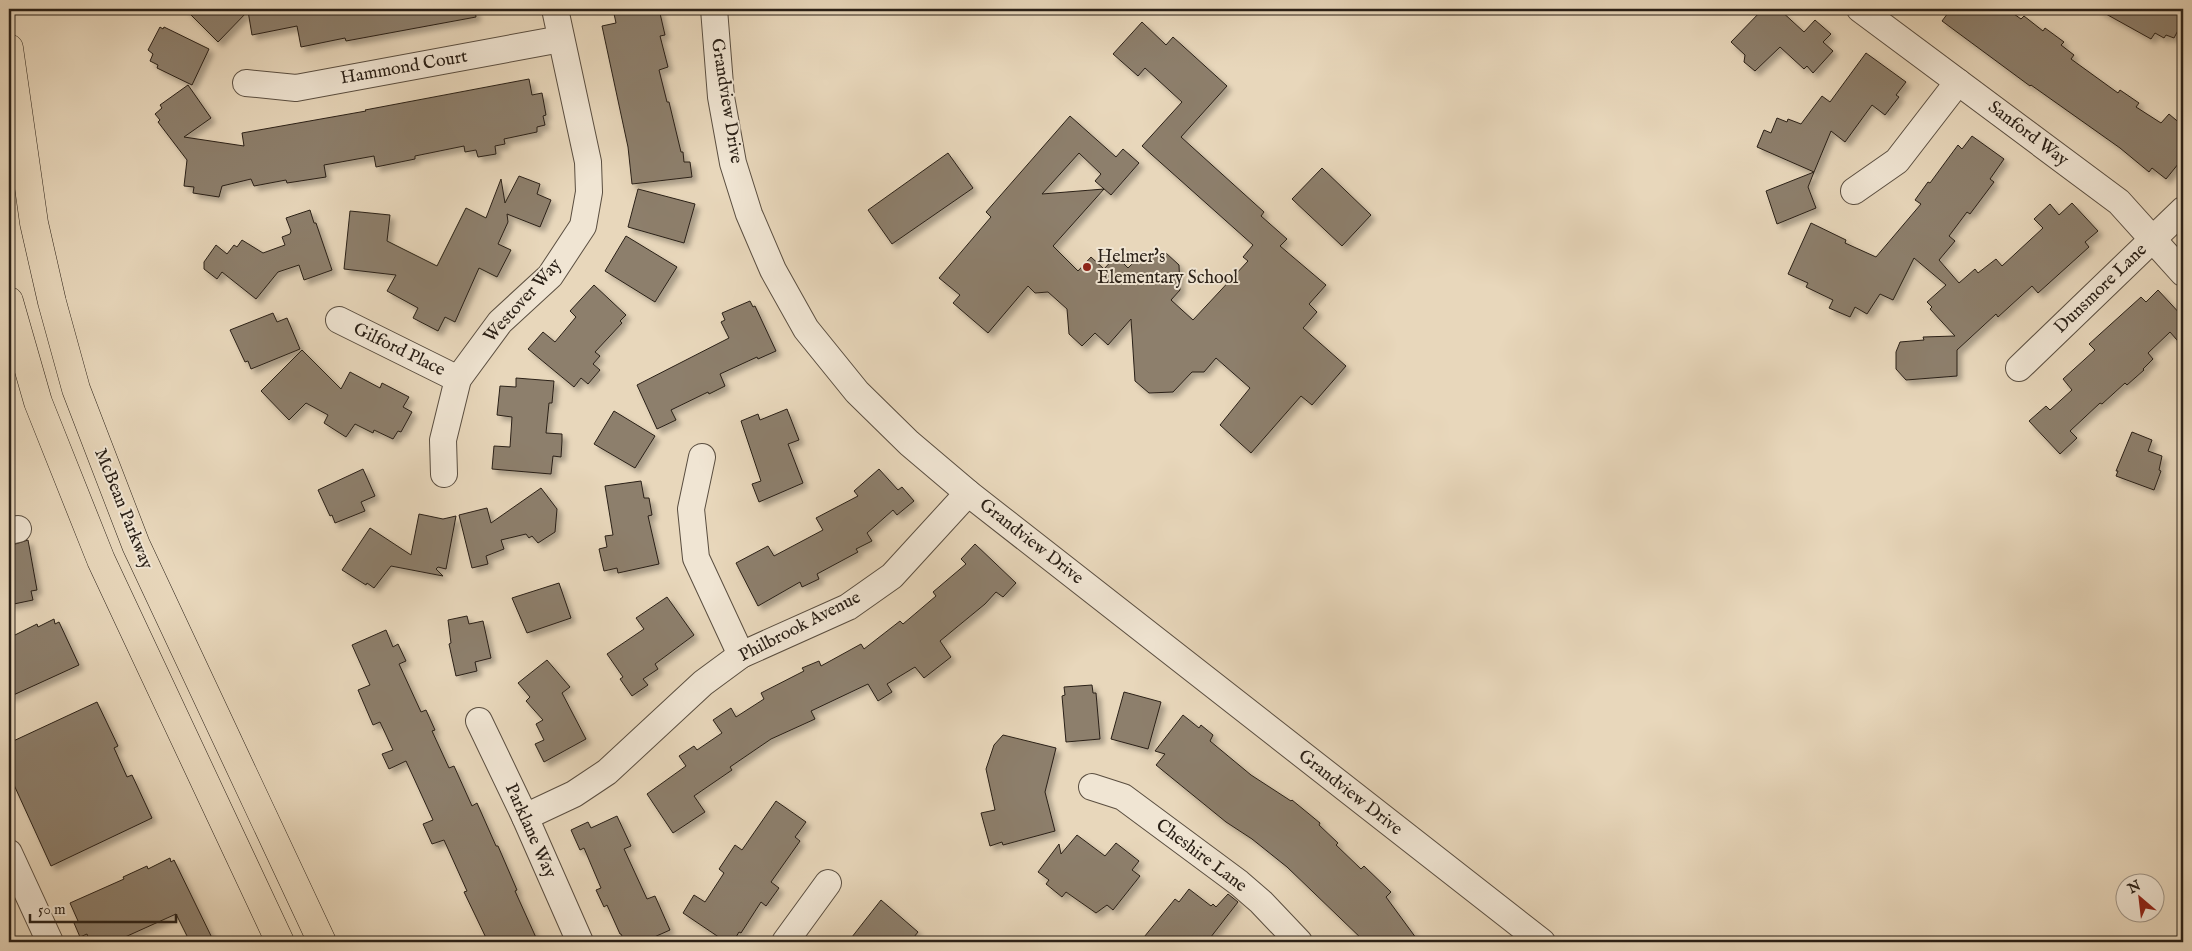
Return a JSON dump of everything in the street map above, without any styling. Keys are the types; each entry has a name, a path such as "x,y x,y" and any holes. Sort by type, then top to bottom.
{"main road":[{"name":"McBean Parkway","path":"9,48 34,223 52,302 76,390 136,545 322,942"},
{"path":"9,301 38,402 101,560 280,942"}],"street":[{"name":"Westover Way","path":"444,474 443,440 458,379 500,322 550,276 583,226 589,192 588,162 555,9"},
{"name":"Grandview Drive","path":"714,9 721,97 733,163 749,214 773,270 806,329 857,392 909,443 968,493 1541,942"},
{"name":"Sanford Way","path":"1860,9 2118,202 2183,273"},
{"name":"Hammond Court","path":"246,83 296,88 561,39"},
{"path":"1854,191 1897,161 1958,82"},
{"name":"Dunsmore Lane","path":"2019,368 2183,210"},
{"name":"Gilford Place","path":"339,320 458,379"},
{"path":"702,457 691,509 696,558 741,655"},
{"name":"Philbrook Avenue","path":"524,817 574,794 607,772 697,688 741,655 848,607 892,576 968,493"},
{"name":"Parklane Way","path":"479,721 580,942"},
{"name":"Cheshire Lane","path":"1092,787 1123,797 1208,860 1261,902 1292,940"},
{"path":"9,853 50,942"},
{"path":"785,942 828,882"}],"building":[{"path":"185,9 475,9 476,17 346,41 345,38 301,47 297,26 252,35 248,11 218,42"},
{"path":"613,9 659,9 665,35 660,36 668,67 659,70 681,152 683,152 684,162 690,162 692,177 632,184 628,147 602,26 616,23"},
{"path":"1763,9 1779,9 1804,32 1815,20 1831,34 1823,42 1833,51 1813,73 1807,66 1804,69 1780,47 1755,71 1744,62 1745,55 1731,42"},
{"path":"1951,9 2007,9 2021,19 2024,16 2043,31 2045,28 2064,42 2061,45 2074,55 2071,59 2118,93 2120,90 2139,103 2136,107 2161,123 2169,114 2183,126 2183,158 2166,179 2152,168 2149,172 2120,148 2030,86 1942,21"},
{"path":"2097,9 2183,9 2183,21 2174,38 2166,35 2164,38 2155,33 2151,39"},
{"path":"1142,22 1166,45 1173,37 1227,86 1181,137 1264,212 1261,216 1287,239 1280,246 1326,285 1309,304 1317,312 1303,328 1346,366 1312,405 1301,396 1251,453 1220,425 1250,388 1216,358 1204,372 1192,372 1173,392 1149,393 1135,381 1131,319 1108,345 1095,333 1082,346 1069,334 1067,309 1048,292 1035,293 1028,286 988,333 953,303 960,295 939,278 991,217 986,212 1070,116 1116,157 1123,149 1139,163 1111,195 1095,181 1101,174 1079,153 1042,194 1104,189 1053,246 1078,271 1091,257 1104,269 1116,256 1128,268 1141,255 1166,253 1179,265 1180,290 1171,300 1193,320 1248,261 1243,257 1253,245 1142,146 1182,102 1145,68 1138,76 1113,54"},
{"path":"160,27 163,29 164,27 209,49 192,85 157,68 158,65 150,61 153,54 148,50"},
{"path":"1866,53 1906,82 1896,95 1899,97 1885,115 1872,105 1845,142 1831,131 1814,172 1757,147 1764,130 1771,133 1777,118 1787,122 1788,119 1801,124 1822,96 1830,102"},
{"path":"529,79 532,95 542,93 546,115 543,116 545,125 537,127 537,132 504,139 505,144 495,146 496,154 478,157 476,150 465,152 464,146 415,156 415,159 376,167 374,156 324,165 326,177 287,183 286,180 254,186 251,179 222,186 219,197 193,193 194,187 184,186 187,160 158,122 160,120 155,114 162,108 160,105 188,85 211,118 184,137 244,146 242,133"},
{"path":"1972,136 2004,159 1990,179 1994,182 1970,214 1967,212 1949,236 1955,241 1939,260 1959,283 1975,269 1978,273 1996,259 2002,266 2043,228 2034,219 2050,204 2059,215 2072,203 2098,231 2085,242 2089,247 2038,293 2032,286 1998,317 1996,314 1957,350 1957,376 1906,380 1896,369 1896,352 1900,342 1924,340 1923,337 1955,336 1930,309 1932,307 1927,302 1946,285 1914,258 1893,300 1880,294 1867,314 1855,307 1850,317 1829,308 1833,300 1806,287 1808,283 1788,274 1811,223 1846,240 1845,243 1876,257 1921,204 1915,200 1928,182 1930,183 1958,145 1962,149"},
{"path":"948,153 973,188 892,244 868,210"},
{"path":"1322,168 1371,215 1342,246 1292,199"},
{"path":"1814,172 1808,187 1816,208 1777,224 1766,191"},
{"path":"519,176 540,184 537,194 551,200 540,227 507,214 508,222 498,244 511,250 497,277 479,268 455,322 445,317 438,331 413,318 418,308 387,291 396,275 344,269 350,211 390,215 387,241 437,266 466,208 486,218 501,179 505,203"},
{"path":"638,189 695,204 684,243 628,227"},
{"path":"310,210 332,270 304,280 299,265 278,272 256,299 222,272 217,279 204,269 204,262 216,245 227,254 234,245 237,247 242,240 263,253 285,245 282,237 290,234 291,231 286,218"},
{"path":"626,236 677,267 655,302 605,271"},
{"path":"594,285 626,315 620,321 622,323 595,352 600,356 593,364 600,370 588,384 581,378 574,387 528,349 543,332 555,342 576,317 570,311"},
{"path":"2158,290 2183,317 2183,347 2170,332 2148,353 2153,359 2144,370 2127,385 2125,383 2102,404 2100,403 2070,431 2077,438 2060,454 2029,421 2046,406 2050,410 2072,390 2063,379 2095,350 2089,344 2141,297 2146,302"},
{"path":"750,301 753,307 755,306 776,351 758,359 757,357 720,374 725,386 671,410 676,420 657,429 637,385 729,338 721,322 725,320 722,313"},
{"path":"273,313 277,322 287,318 300,349 251,369 248,361 245,362 230,330"},
{"path":"302,350 341,389 350,372 380,388 382,383 409,397 403,407 412,412 401,432 398,431 393,439 374,430 373,433 355,424 346,437 324,423 328,415 306,403 289,420 261,391"},
{"path":"516,378 554,381 552,403 549,403 546,433 562,434 562,441 561,457 553,456 551,474 492,469 494,446 510,447 512,417 497,415 500,386 516,387"},
{"path":"787,409 799,440 788,444 803,483 759,502 752,484 761,481 741,421 758,414 760,420"},
{"path":"614,411 655,436 635,468 594,444"},
{"path":"2132,432 2152,440 2148,451 2162,456 2159,470 2161,471 2154,490 2116,476 2118,471 2116,471"},
{"path":"363,469 375,496 361,502 365,511 335,523 318,490"},
{"path":"879,469 898,490 902,487 914,501 897,515 893,510 867,533 872,541 856,549 858,552 817,574 819,579 802,587 800,582 758,606 736,563 768,546 774,556 823,530 816,518 858,496 854,491"},
{"path":"641,481 644,498 649,498 652,515 648,516 659,564 618,573 617,568 604,571 599,549 607,547 605,536 613,535 605,486"},
{"path":"541,488 557,509 555,532 538,543 532,536 529,538 526,534 501,540 504,549 486,556 488,564 472,568 459,515 487,508 491,523"},
{"path":"419,514 443,519 456,516 446,569 438,567 436,569 443,576 391,566 374,588 342,570 370,528 411,555"},
{"path":"28,540 37,590 31,591 33,600 9,605 9,546"},
{"path":"975,544 1016,583 1003,597 996,592 985,604 940,641 951,657 924,678 915,667 887,684 892,692 878,701 868,684 811,711 815,719 771,739 730,767 732,770 694,796 705,812 673,833 647,794 686,766 679,756 694,746 697,750 722,733 713,720 731,708 736,717 764,699 761,693 804,671 802,668 819,661 821,666 861,644 864,649 900,621 903,624 936,596 933,592 966,564 961,559"},
{"path":"559,583 571,618 527,633 512,598"},
{"path":"667,597 694,635 655,664 658,669 643,679 648,685 632,696 620,679 623,677 607,654 644,629 636,618"},
{"path":"467,616 469,624 483,621 491,658 475,662 477,671 456,676 449,644 451,643 448,620"},
{"path":"54,619 55,624 59,622 79,665 9,697 9,638 37,624 38,627"},
{"path":"386,630 393,647 398,644 406,661 399,664 421,712 426,710 435,730 432,731 449,768 454,766 472,806 477,803 496,846 498,846 517,890 515,891 538,942 488,942 464,892 467,891 444,840 432,844 423,824 433,820 406,761 389,769 382,754 393,750 380,722 373,725 358,690 370,685 352,645"},
{"path":"547,660 570,687 562,693 586,739 544,762 535,744 544,740 536,724 543,720 526,701 530,697 518,683"},
{"path":"1092,685 1093,693 1096,693 1100,739 1066,742 1062,696 1065,695 1064,687"},
{"path":"1124,692 1161,702 1148,749 1111,739"},
{"path":"97,702 118,746 114,748 127,777 132,775 152,818 51,866 9,774 9,743"},
{"path":"1183,715 1199,728 1201,725 1213,735 1210,741 1251,775 1292,800 1320,823 1319,825 1338,843 1336,845 1361,869 1364,866 1391,892 1386,897 1419,942 1365,942 1287,867 1252,839 1226,822 1156,765 1165,754 1155,751"},
{"path":"1003,735 1056,748 1045,792 1055,831 1003,845 1002,842 990,846 981,813 995,810 986,769 994,745"},
{"path":"776,801 806,822 795,837 800,841 771,882 779,888 766,906 761,902 741,933 739,932 733,942 726,942 683,913 694,895 705,902 724,873 719,869 735,845 742,850"},
{"path":"617,816 631,846 624,849 647,899 655,896 670,930 643,942 625,942 607,905 604,907 596,890 601,888 584,848 580,850 571,830 588,822 591,828"},
{"path":"1077,835 1105,856 1116,843 1139,861 1132,870 1140,876 1113,910 1107,905 1096,913 1066,892 1062,897 1046,884 1049,880 1038,872 1059,844 1061,854"},
{"path":"170,858 171,862 174,860 214,942 190,942 176,914 114,942 90,942 87,934 80,937 74,923 78,921 70,903 124,879 123,877 147,866 148,869"},
{"path":"1189,889 1211,906 1213,904 1216,907 1228,894 1238,902 1207,942 1140,942 1175,899 1179,902"},
{"path":"881,900 918,932 910,942 848,942"}],"place":[{"name":"Helmer's Elementary School","path":"1087,267"}]}
